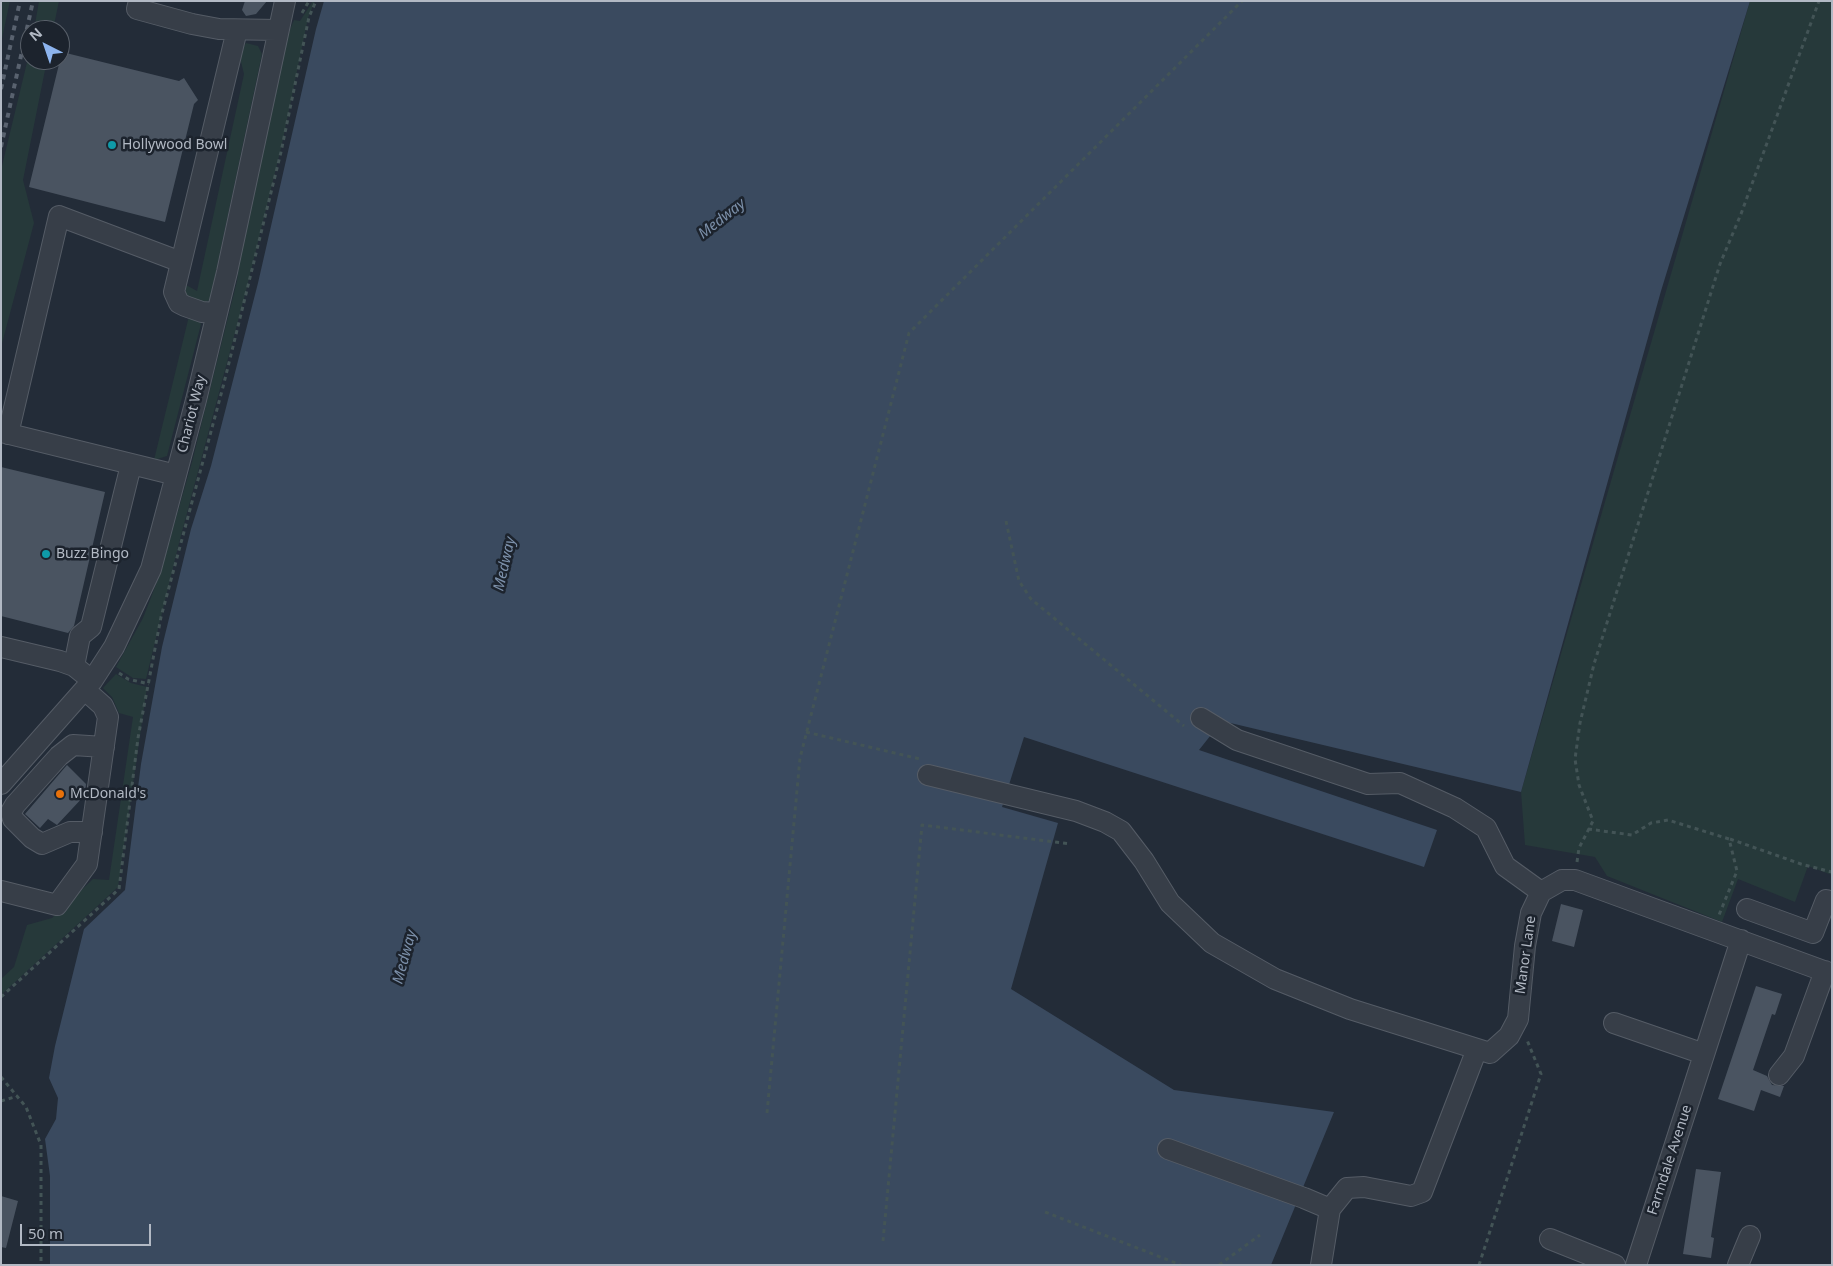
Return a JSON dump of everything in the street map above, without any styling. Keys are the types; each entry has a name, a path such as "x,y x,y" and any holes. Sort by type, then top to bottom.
{"street":[{"path":"139,1 137,10 192,24 237,30 277,30"},
{"name":"Chariot Way","path":"1,784 88,685 104,663 122,632 151,569 217,313 284,1"},
{"path":"217,313 202,312 178,303 174,292 237,30"},
{"path":"176,476 4,433 59,216 182,262"},
{"path":"74,666 80,636 91,627 131,464"},
{"path":"1,647 74,666 103,706 108,717 87,864 57,905 1,891"},
{"path":"1193,722 1237,740 1368,784 1400,783 1455,808 1486,828 1505,866 1541,892 1562,880 1575,880 1829,972 1794,1056 1779,1075"},
{"path":"92,832 70,832 42,844 32,838 13,819 11,812 14,805 59,756 73,745 104,747"},
{"name":"Manor Lane","path":"928,775 1076,811 1121,831 1144,861 1170,903 1212,942 1275,979 1350,1009 1490,1053 1509,1036 1518,1019 1525,946 1532,913 1541,892"},
{"path":"1747,909 1812,933 1826,900 1832,902"},
{"name":"Farmdale Avenue","path":"1636,1265 1741,940"},
{"path":"1614,1023 1704,1054"},
{"path":"1322,1265 1330,1209 1347,1188 1364,1186 1411,1196 1422,1192 1476,1049"},
{"path":"1168,1149 1330,1209"},
{"path":"1738,1265 1750,1236"},
{"path":"1550,1240 1615,1265"}],"path":[{"path":"301,14 310,1"},
{"path":"1,997 119,889 138,738 162,617 223,387 281,152 309,17 316,1"},
{"path":"767,1113 800,758 909,333 1242,1"},
{"path":"1575,880 1579,848 1593,821 1579,785 1575,759 1580,723 1594,664 1720,264 1741,214 1819,1"},
{"path":"1006,521 1019,581 1031,600 1193,722"},
{"path":"104,663 128,679 149,684"},
{"path":"1588,829 1632,835 1651,823 1668,820 1801,864 1832,872"},
{"path":"882,1241 922,826 1071,844"},
{"path":"1714,930 1737,871 1729,839"},
{"path":"1479,1265 1541,1074 1518,1019"},
{"path":"1,1077 26,1106 41,1145 41,1265"},
{"path":"1,1101 18,1096"},
{"path":"1045,1212 1182,1265"},
{"path":"1219,1265 1260,1235"}],"shaded area":[{"path":"1,1 10,1 1,43"},
{"path":"39,1 59,1 55,20 36,20"},
{"path":"313,1 315,1 308,18 282,144 246,291 179,543 146,679 133,678 116,667 143,618 160,574 192,462 237,281 241,249 288,34 294,20 300,21"},
{"path":"1750,1 1832,1 1832,875 1808,866 1795,902 1738,879 1722,922 1607,876 1595,857 1525,845 1521,792"},
{"path":"246,43 258,46 262,54 210,300 199,305 185,299 186,285 197,291 244,74 239,54"},
{"path":"25,70 45,70 23,180 34,223 1,347 1,170"},
{"path":"189,316 197,319 201,324 167,456 154,460"},
{"path":"116,674 131,683 147,687 118,887 1,995 1,979 14,967 27,925 52,918 93,879 109,880 133,717 119,713 112,697 103,688"}],"water":[{"name":"Medway","path":"324,1 1750,1 1661,291 1521,792 1222,721 1199,750 1437,830 1424,867 1024,737 1002,807 1058,823 1011,989 1174,1090 1334,1112 1271,1265 50,1265 50,1176 45,1139 56,1119 58,1098 49,1078 55,1046 84,929 125,890 141,764 162,647 191,529 211,466 258,283"}],"building":[{"path":"245,1 267,1 256,14 246,16 242,10"},
{"name":"Hollywood Bowl","path":"70,54 179,81 184,78 198,100 194,104 165,222 29,187 58,70 70,70"},
{"name":"Buzz Bingo","path":"1,467 105,492 74,626 68,633 1,616"},
{"name":"McDonald's","path":"67,765 86,784 85,795 57,825 48,819 40,828 25,814"},
{"path":"1561,904 1583,910 1574,947 1552,941"},
{"path":"1756,986 1782,994 1775,1015 1772,1014 1753,1070 1767,1076 1772,1085 1784,1086 1780,1097 1761,1090 1754,1111 1718,1099"},
{"path":"1696,1169 1721,1172 1711,1237 1714,1238 1711,1258 1683,1254"},
{"path":"1,1196 18,1201 6,1248 1,1247"}],"railway":[{"path":"1,89 20,1"},
{"path":"1,147 33,1"}],"place":[{"name":"Hollywood Bowl","path":"112,145"},
{"name":"Buzz Bingo","path":"46,554"},
{"name":"McDonald's","path":"60,794"}]}
